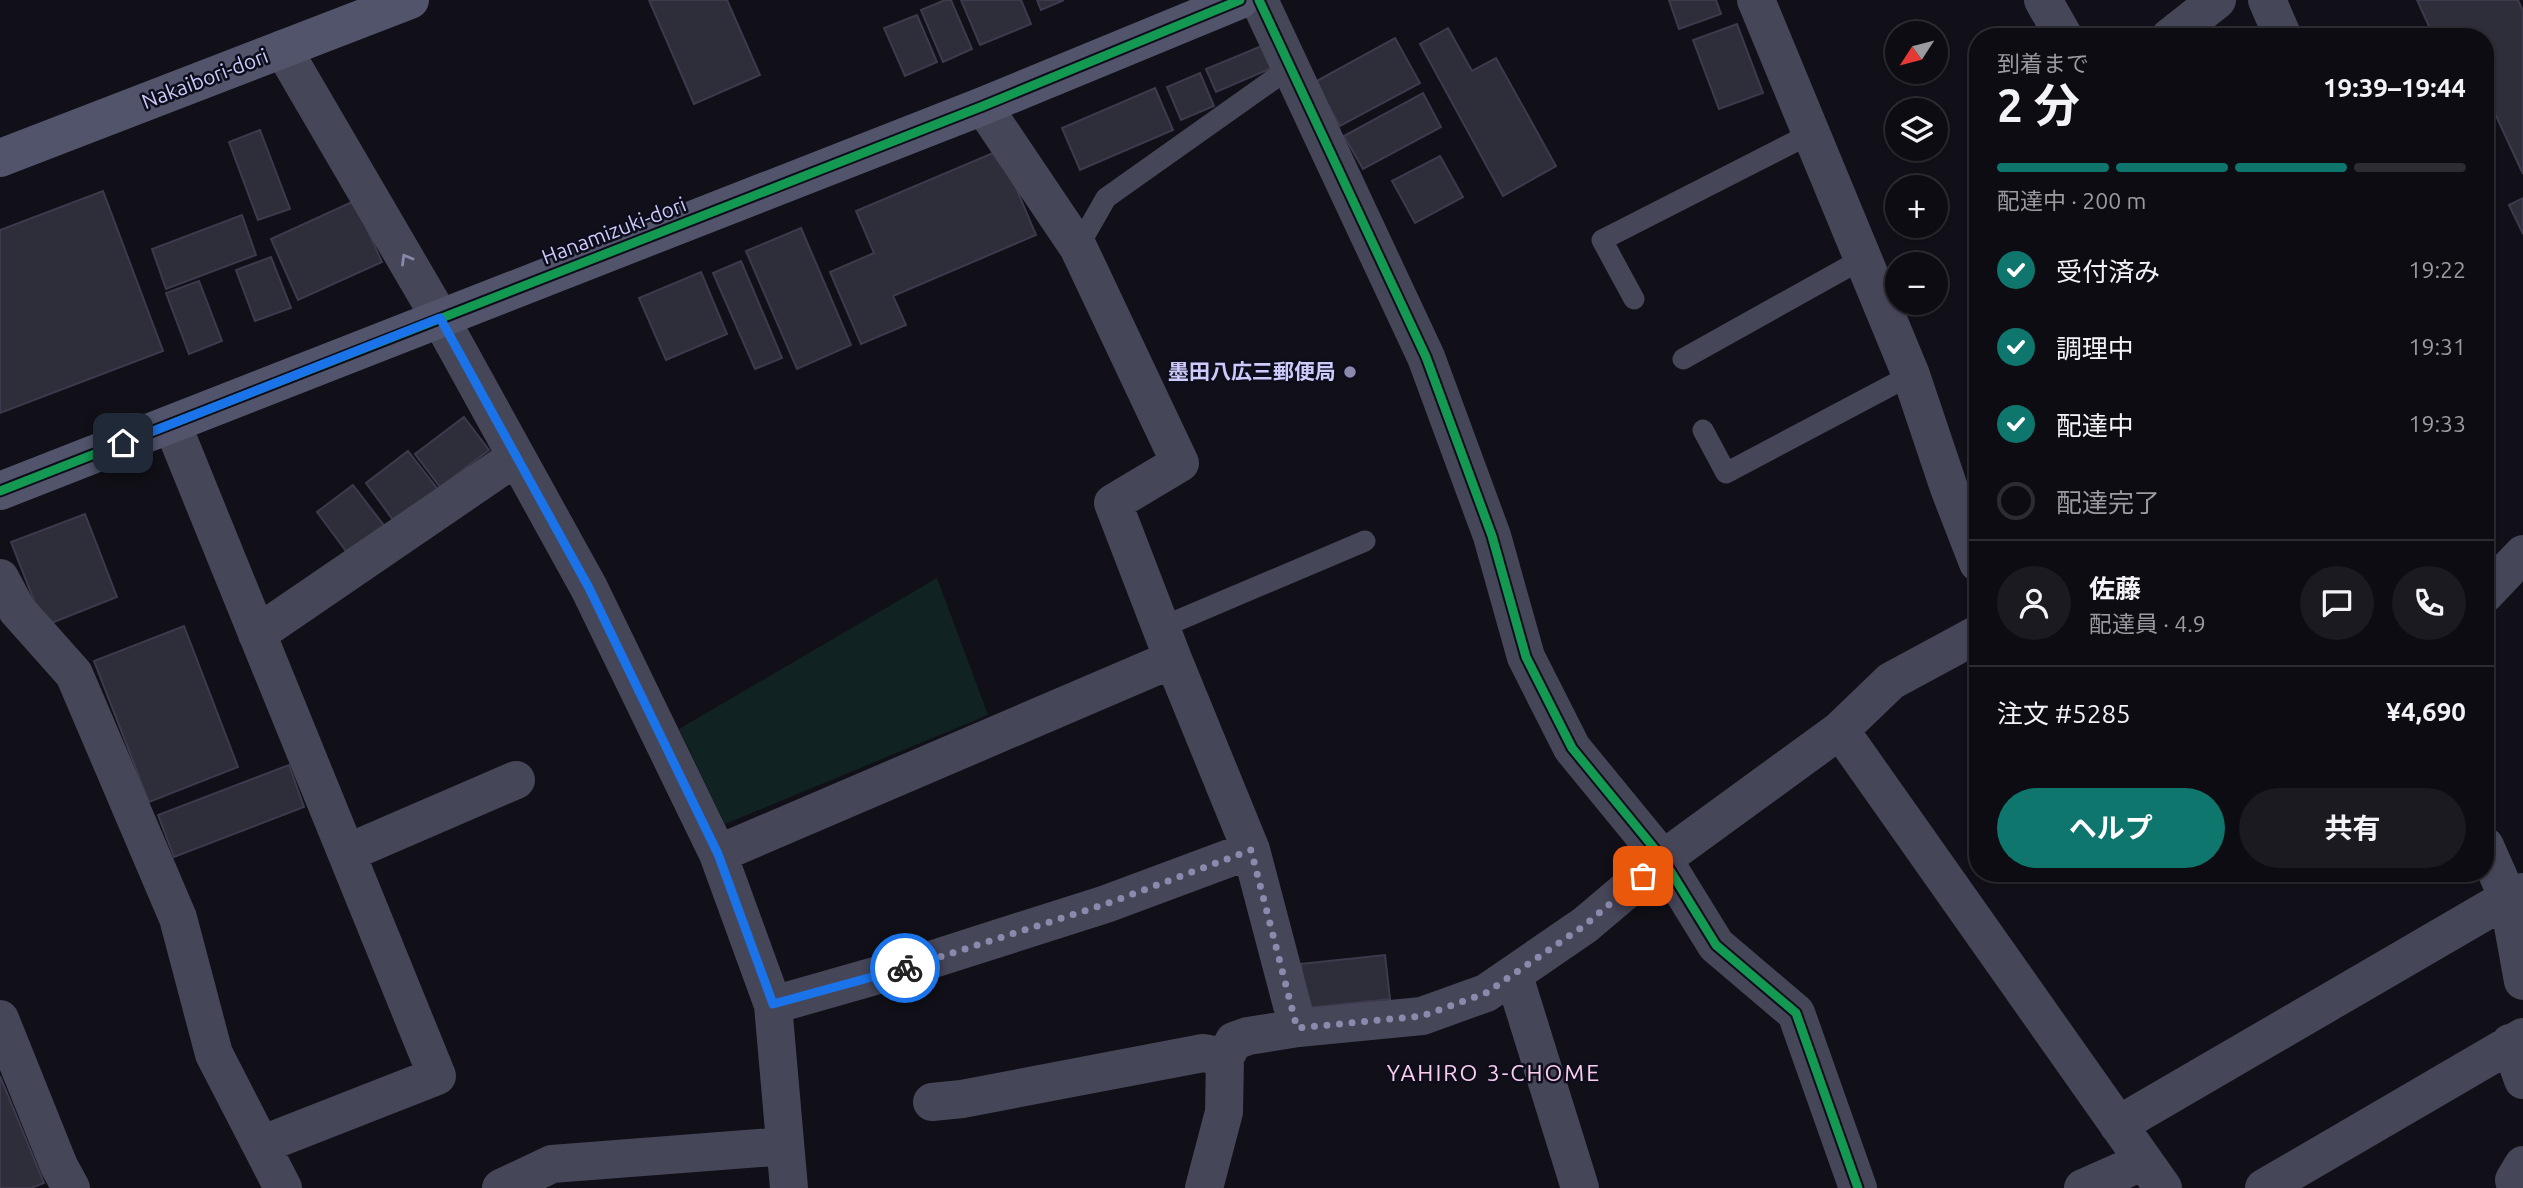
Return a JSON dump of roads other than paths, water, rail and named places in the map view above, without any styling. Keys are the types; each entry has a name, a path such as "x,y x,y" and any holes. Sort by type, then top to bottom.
{"street":[{"name":"Nakaibori-dori","path":"0,158 410,0"},
{"name":"Hanamizuki-dori","path":"0,491 983,106 1240,0"},
{"path":"1259,0 1426,357 1492,536 1526,657 1572,748 1663,859 1716,944 1796,1013 1858,1188"},
{"path":"1756,0 1912,374 1963,482 1969,514"},
{"path":"2043,0 2059,28"},
{"path":"2181,28 2217,0"},
{"path":"2267,0 2279,28"},
{"path":"283,49 440,318 589,588 718,854 773,1004 789,1188"},
{"path":"983,106 1078,247 1180,463 1113,503 1166,643 1251,850 1297,1028"},
{"path":"172,424 437,1076 261,1146"},
{"path":"257,635 516,457"},
{"path":"2494,585 2523,554"},
{"path":"0,578 16,610 74,674 178,918 214,1054 283,1188"},
{"path":"1204,1188 1224,1112 1225,1057 1234,1041 1297,1028 1422,1016 1486,993 1585,925 1663,859 1840,730 1891,681 1969,639"},
{"path":"718,854 1166,643"},
{"path":"1840,730 2153,1174 2083,1188"},
{"path":"347,853 516,780"},
{"path":"773,1004 924,962 1106,904 1251,850"},
{"path":"2494,860 2516,895 2523,981"},
{"path":"2118,1125 2516,895"},
{"path":"1514,976 1580,1188"},
{"path":"0,1019 59,1166 71,1188"},
{"path":"2264,1188 2517,1040 2523,1080"},
{"path":"932,1102 962,1100 1203,1053 1225,1057"},
{"path":"501,1188 552,1164 785,1146"},
{"path":"2516,1188 2514,1180 2523,1165"}],"lane":[{"path":"1078,247 1106,198 1291,67"},
{"path":"1634,299 1602,240 1812,133"},
{"path":"1683,359 1864,258"},
{"path":"1703,430 1726,473 1912,374"},
{"path":"1166,643 1365,541"}],"place":[{"name":"墨田八広三郵便局","path":"1350,372"}],"district":[{"name":"YAHIRO 3-CHOME","path":"1494,1073"}]}
